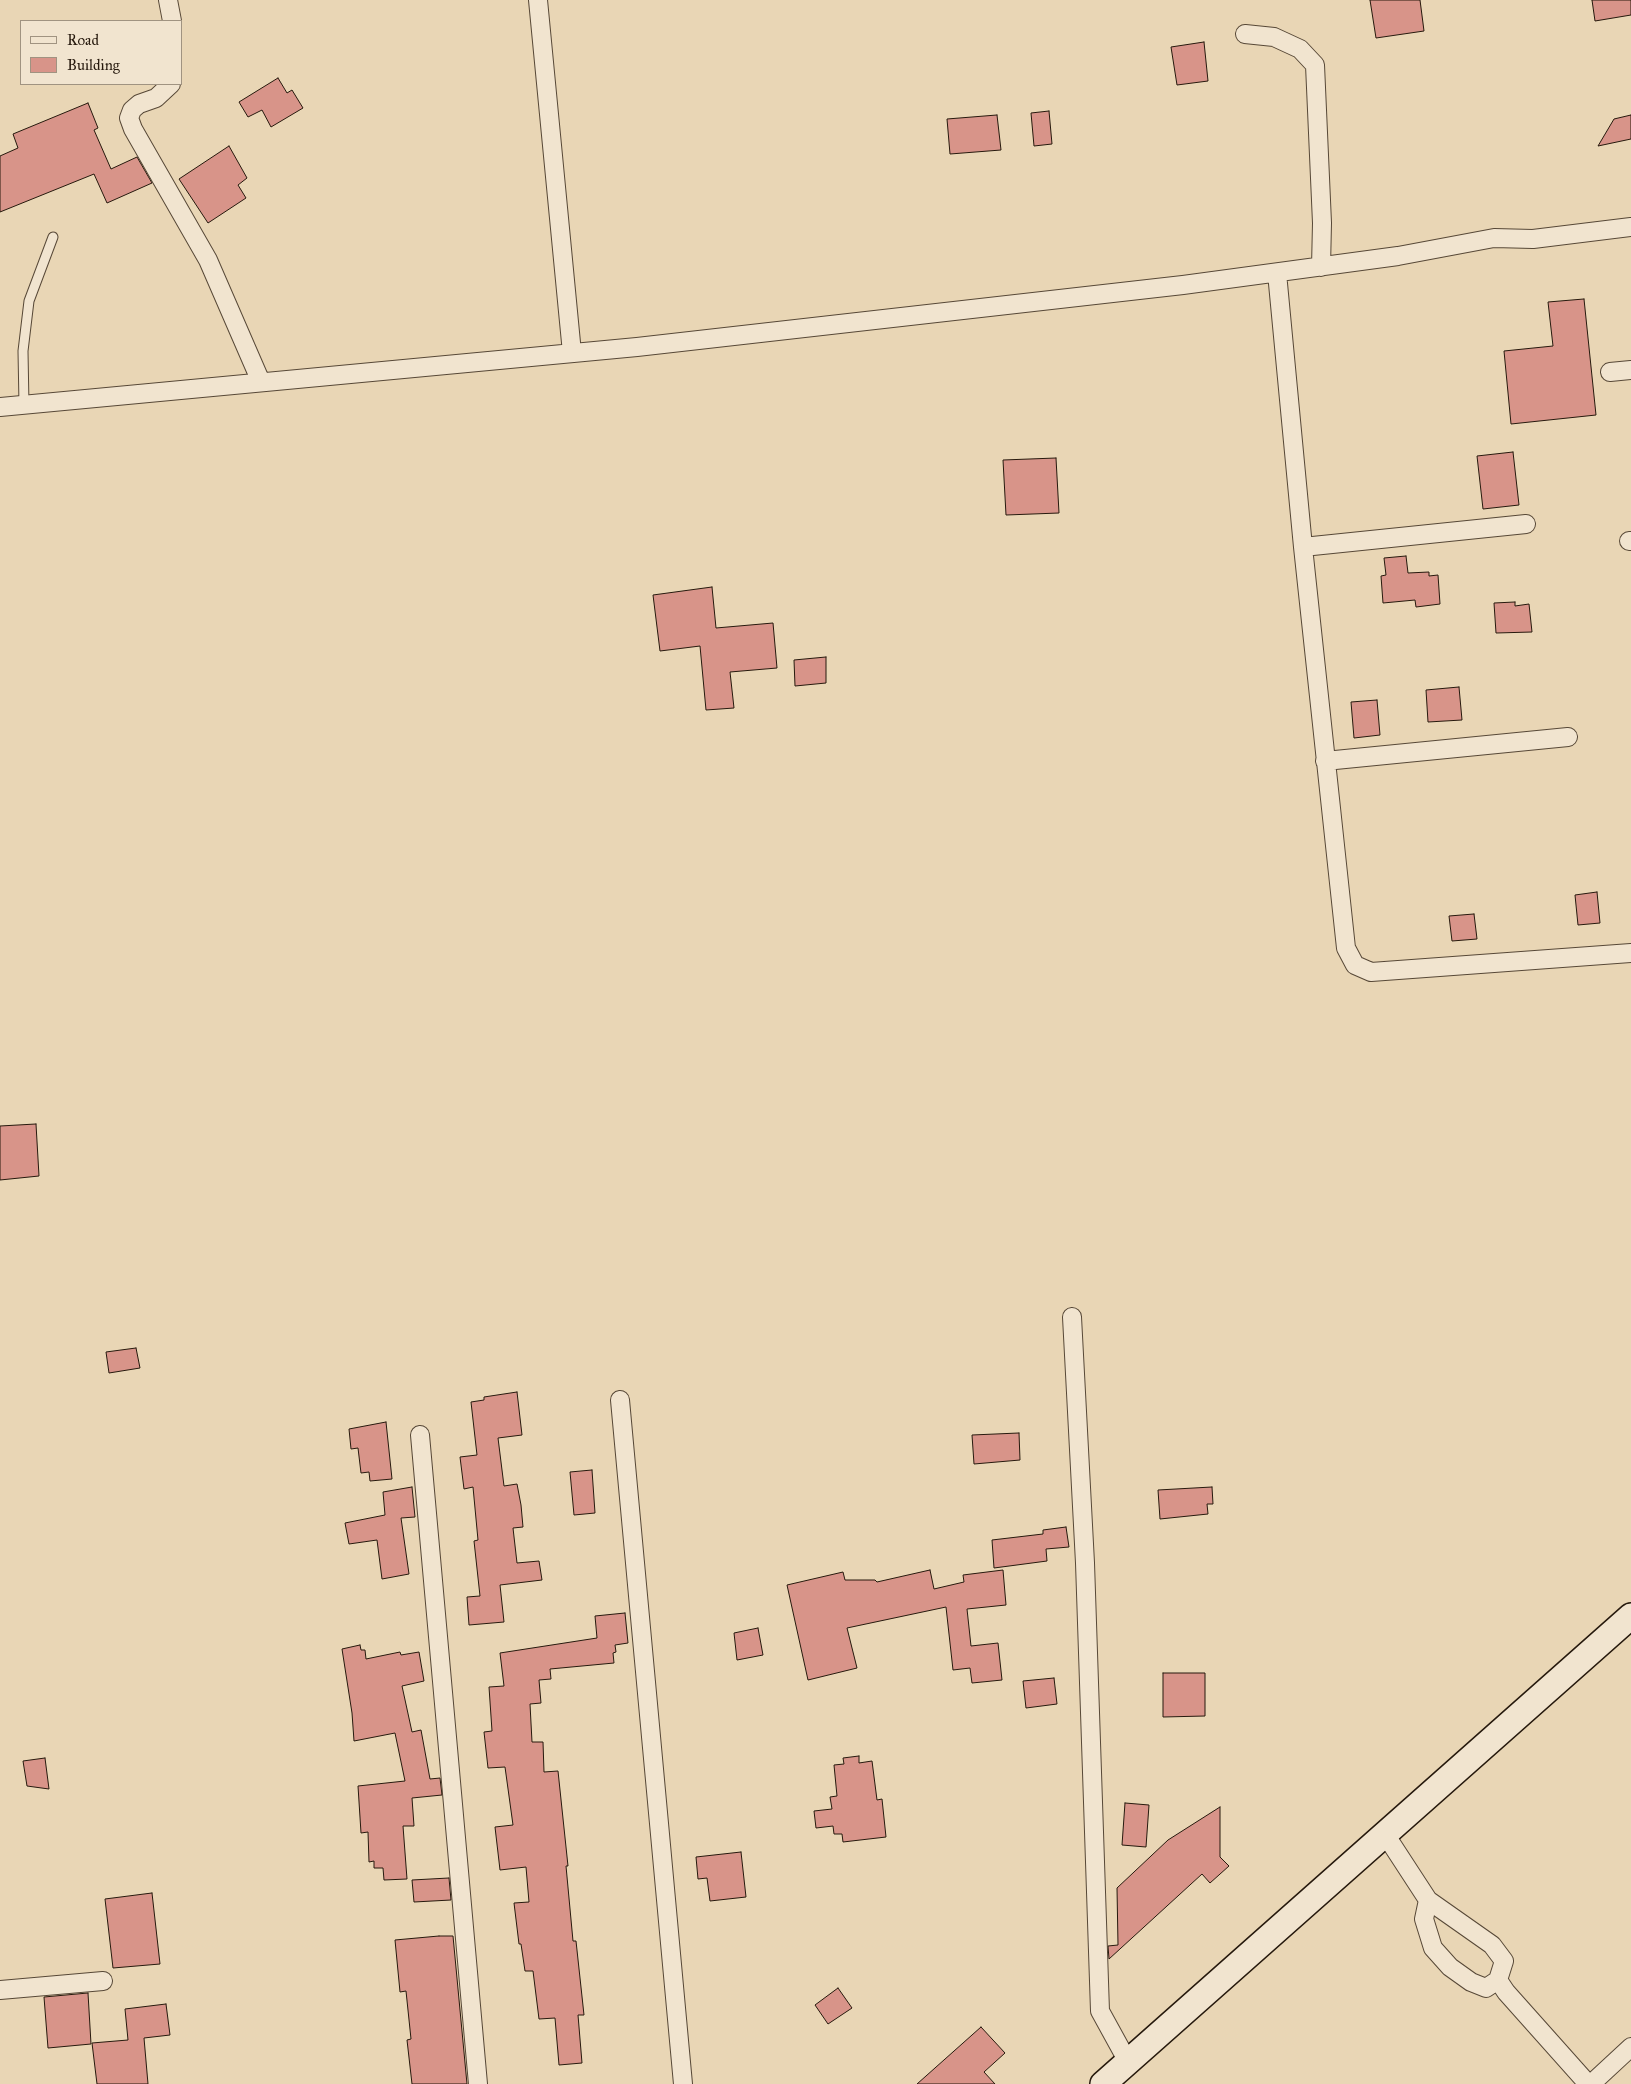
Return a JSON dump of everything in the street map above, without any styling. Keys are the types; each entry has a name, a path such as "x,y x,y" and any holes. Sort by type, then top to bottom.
{"main road":[{"path":"1103,2084 1631,1616"}],"street":[{"path":"168,0 172,20"},
{"path":"538,0 572,353"},
{"path":"1245,34 1274,37 1300,49 1316,65 1322,223 1321,267"},
{"path":"170,85 156,98 139,104 132,110 129,118 133,129 208,260 261,382"},
{"path":"0,407 572,353 1183,285 1398,256 1494,238 1533,239 1631,228"},
{"path":"1277,272 1303,547 1346,948 1355,965 1371,972 1631,953"},
{"path":"1610,372 1631,370"},
{"path":"1303,547 1526,524"},
{"path":"1325,761 1568,737"},
{"path":"1072,1317 1085,1563 1100,2011 1128,2062"},
{"path":"620,1400 683,2084"},
{"path":"420,1435 478,2084"},
{"path":"1385,1834 1428,1900 1492,1945 1504,1961 1498,1980 1486,1988 1471,1982 1450,1967 1433,1948 1424,1920 1428,1900"},
{"path":"1498,1980 1506,1992 1590,2084 1631,2047"},
{"path":"0,1990 103,1981"}],"lane":[{"path":"24,405 23,351 30,301 53,237"}],"building":[{"path":"1370,0 1420,0 1424,31 1376,38"},
{"path":"1592,0 1631,0 1631,15 1595,21"},
{"path":"1204,42 1208,81 1177,85 1171,47"},
{"path":"278,78 287,93 292,90 303,108 271,127 262,110 248,117 239,102"},
{"path":"88,103 98,128 94,130 111,169 137,157 152,183 107,203 94,174 0,212 0,156 18,148 13,134"},
{"path":"1049,111 1052,144 1034,146 1031,113"},
{"path":"997,115 1001,150 950,154 947,119"},
{"path":"1631,115 1631,139 1598,146 1614,119"},
{"path":"229,146 247,178 238,185 246,198 208,223 179,179"},
{"path":"1584,299 1596,415 1511,424 1504,351 1553,346 1548,302"},
{"path":"1513,452 1519,505 1483,509 1477,456"},
{"path":"1056,458 1059,513 1006,515 1003,460"},
{"path":"1406,556 1408,573 1429,572 1429,576 1438,575 1440,604 1416,607 1415,600 1383,603 1381,576 1386,575 1384,558"},
{"path":"712,587 716,628 773,623 777,668 730,672 734,708 706,710 700,646 660,651 653,595"},
{"path":"1515,602 1515,606 1529,604 1532,632 1496,633 1494,603"},
{"path":"826,657 826,683 795,686 794,660"},
{"path":"1459,687 1462,720 1428,722 1426,690"},
{"path":"1377,700 1380,735 1354,738 1351,702"},
{"path":"1597,892 1600,923 1578,925 1575,895"},
{"path":"1474,914 1477,939 1452,941 1449,916"},
{"path":"36,1124 39,1176 0,1180 0,1126"},
{"path":"136,1348 140,1368 109,1373 106,1352"},
{"path":"517,1392 522,1435 498,1438 504,1486 517,1484 521,1505 523,1527 513,1528 517,1563 539,1561 542,1580 500,1585 504,1622 469,1625 467,1597 480,1596 474,1541 478,1540 473,1487 464,1489 460,1457 477,1455 471,1402 484,1400 484,1397"},
{"path":"386,1422 392,1479 370,1481 369,1472 361,1473 358,1448 351,1449 349,1429"},
{"path":"1019,1433 1020,1460 974,1464 972,1435"},
{"path":"592,1470 595,1513 574,1515 570,1472"},
{"path":"412,1487 415,1517 401,1518 409,1574 382,1579 377,1540 349,1544 345,1523 385,1515 383,1492"},
{"path":"1212,1487 1213,1504 1207,1504 1208,1514 1160,1519 1158,1490"},
{"path":"1066,1527 1069,1547 1046,1549 1047,1561 994,1568 992,1540 1043,1534 1043,1530"},
{"path":"930,1570 934,1589 964,1582 963,1575 1003,1570 1006,1605 967,1609 971,1646 998,1643 1002,1680 972,1683 970,1668 953,1670 946,1607 847,1628 857,1668 808,1680 787,1585 843,1572 845,1580 875,1580 877,1582"},
{"path":"625,1613 628,1643 615,1645 616,1652 613,1653 614,1663 550,1669 551,1679 539,1680 541,1703 530,1704 532,1742 543,1742 544,1772 558,1771 568,1866 566,1866 573,1941 576,1941 584,2015 578,2015 582,2063 559,2065 555,2018 539,2019 533,1971 525,1971 521,1944 519,1944 514,1903 529,1902 526,1867 500,1870 495,1827 513,1825 505,1767 488,1768 484,1732 492,1731 489,1687 504,1686 500,1653 597,1638 595,1616"},
{"path":"758,1628 763,1655 737,1660 734,1633"},
{"path":"360,1645 361,1650 365,1650 366,1659 400,1652 401,1655 419,1652 424,1681 402,1686 412,1732 421,1730 430,1779 440,1778 442,1795 412,1798 414,1826 403,1826 407,1879 384,1880 383,1868 374,1868 374,1861 369,1862 368,1832 361,1833 358,1786 405,1781 395,1733 354,1741 352,1713 342,1649"},
{"path":"1163,1673 1205,1673 1205,1716 1163,1717"},
{"path":"1054,1678 1057,1704 1026,1708 1023,1681"},
{"path":"859,1756 859,1763 872,1761 877,1800 882,1799 886,1837 843,1842 842,1834 834,1834 833,1826 816,1828 814,1811 832,1809 830,1797 837,1796 834,1765 844,1764 843,1758"},
{"path":"45,1758 49,1789 27,1786 23,1761"},
{"path":"1125,1803 1149,1805 1146,1847 1122,1845"},
{"path":"1220,1807 1220,1857 1229,1866 1210,1883 1202,1874 1109,1959 1108,1946 1118,1945 1117,1888 1168,1840"},
{"path":"741,1852 746,1897 710,1901 707,1878 698,1879 696,1857"},
{"path":"449,1878 451,1900 414,1902 412,1880"},
{"path":"152,1893 160,1964 113,1968 105,1899"},
{"path":"453,1936 467,2084 412,2084 407,2040 411,2039 406,1991 400,1992 395,1940"},
{"path":"838,1988 852,2008 828,2024 815,2005"},
{"path":"88,1993 91,2044 48,2048 44,1997"},
{"path":"166,2004 170,2035 144,2038 148,2084 97,2084 92,2043 128,2040 125,2009"},
{"path":"981,2027 1005,2053 984,2072 995,2084 917,2084"}]}
